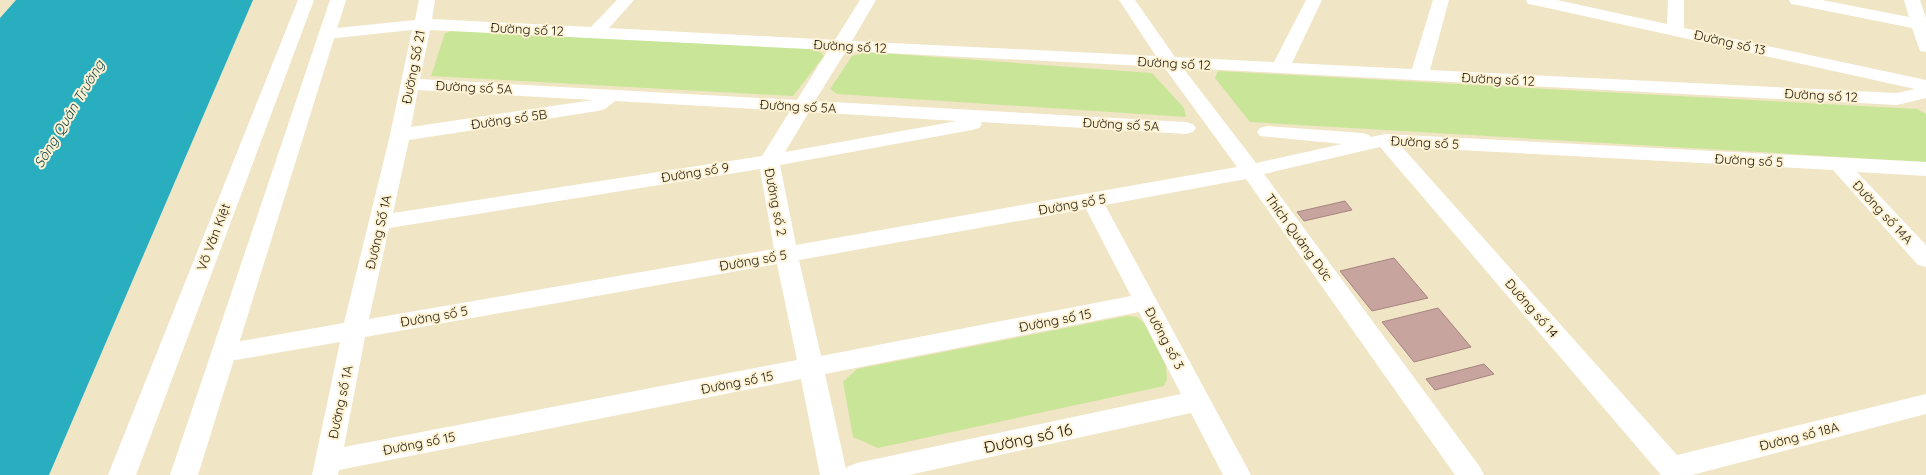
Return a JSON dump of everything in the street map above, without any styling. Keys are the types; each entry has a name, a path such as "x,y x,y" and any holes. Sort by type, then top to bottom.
{"street":[{"name":"Võ Văn Kiệt","path":"122,475 306,0"},
{"path":"184,475 338,0"},
{"name":"Đường Số 21","path":"400,135 427,0"},
{"path":"596,32 626,0"},
{"name":"Đường số 2","path":"834,475 786,254 769,161 801,106 868,0"},
{"name":"Thích Quảng Đức","path":"1127,0 1170,62 1251,171 1470,475"},
{"path":"1280,68 1314,0"},
{"path":"1419,75 1441,0"},
{"name":"Đường số 13","path":"1534,0 1926,86"},
{"path":"1674,30 1676,0"},
{"path":"1797,0 1923,25"},
{"path":"1912,0 1923,25 1926,47"},
{"name":"Đường số 12","path":"290,39 421,24 1897,99 1926,92"},
{"name":"Đường số 5A","path":"410,84 615,94 1186,128"},
{"name":"Đường số 5B","path":"400,135 598,105 615,94"},
{"name":"Đường số 9","path":"380,222 769,161 1009,118"},
{"path":"1267,132 1386,140"},
{"name":"Đường Số 1A","path":"355,329 400,135"},
{"name":"Đường số 5","path":"224,353 1092,201 1251,171 1386,140 1926,169"},
{"name":"Đường số 14","path":"1386,140 1675,471"},
{"name":"Đường số 14A","path":"1839,165 1926,259"},
{"name":"Đường số 3","path":"1092,201 1237,475"},
{"name":"Đường số 15","path":"326,468 810,368 1146,302"},
{"name":"Đường số 1A","path":"326,468 355,329"},
{"name":"Đường số 16","path":"857,475 1198,401"},
{"name":"Đường số 18A","path":"1675,471 1926,404"}],"green space":[{"path":"459,29 817,48 824,56 793,96 431,76 445,33"},
{"path":"868,52 1152,73 1184,108 1186,117 837,94 830,89 852,56"},
{"path":"1218,71 1917,109 1926,114 1926,162 1250,122 1215,78"},
{"path":"1127,316 1137,317 1144,323 1166,366 1167,379 1164,386 878,448 853,437 843,382 857,369"}],"water":[{"name":"Sông Quán Trường","path":"16,0 253,0 49,475 0,475 0,18"}],"building":[{"path":"1345,201 1352,210 1304,221 1297,212"},
{"path":"1394,258 1428,298 1372,311 1340,271"},
{"path":"1438,308 1471,347 1414,362 1382,322"},
{"path":"1484,364 1494,374 1435,390 1426,379"}]}
